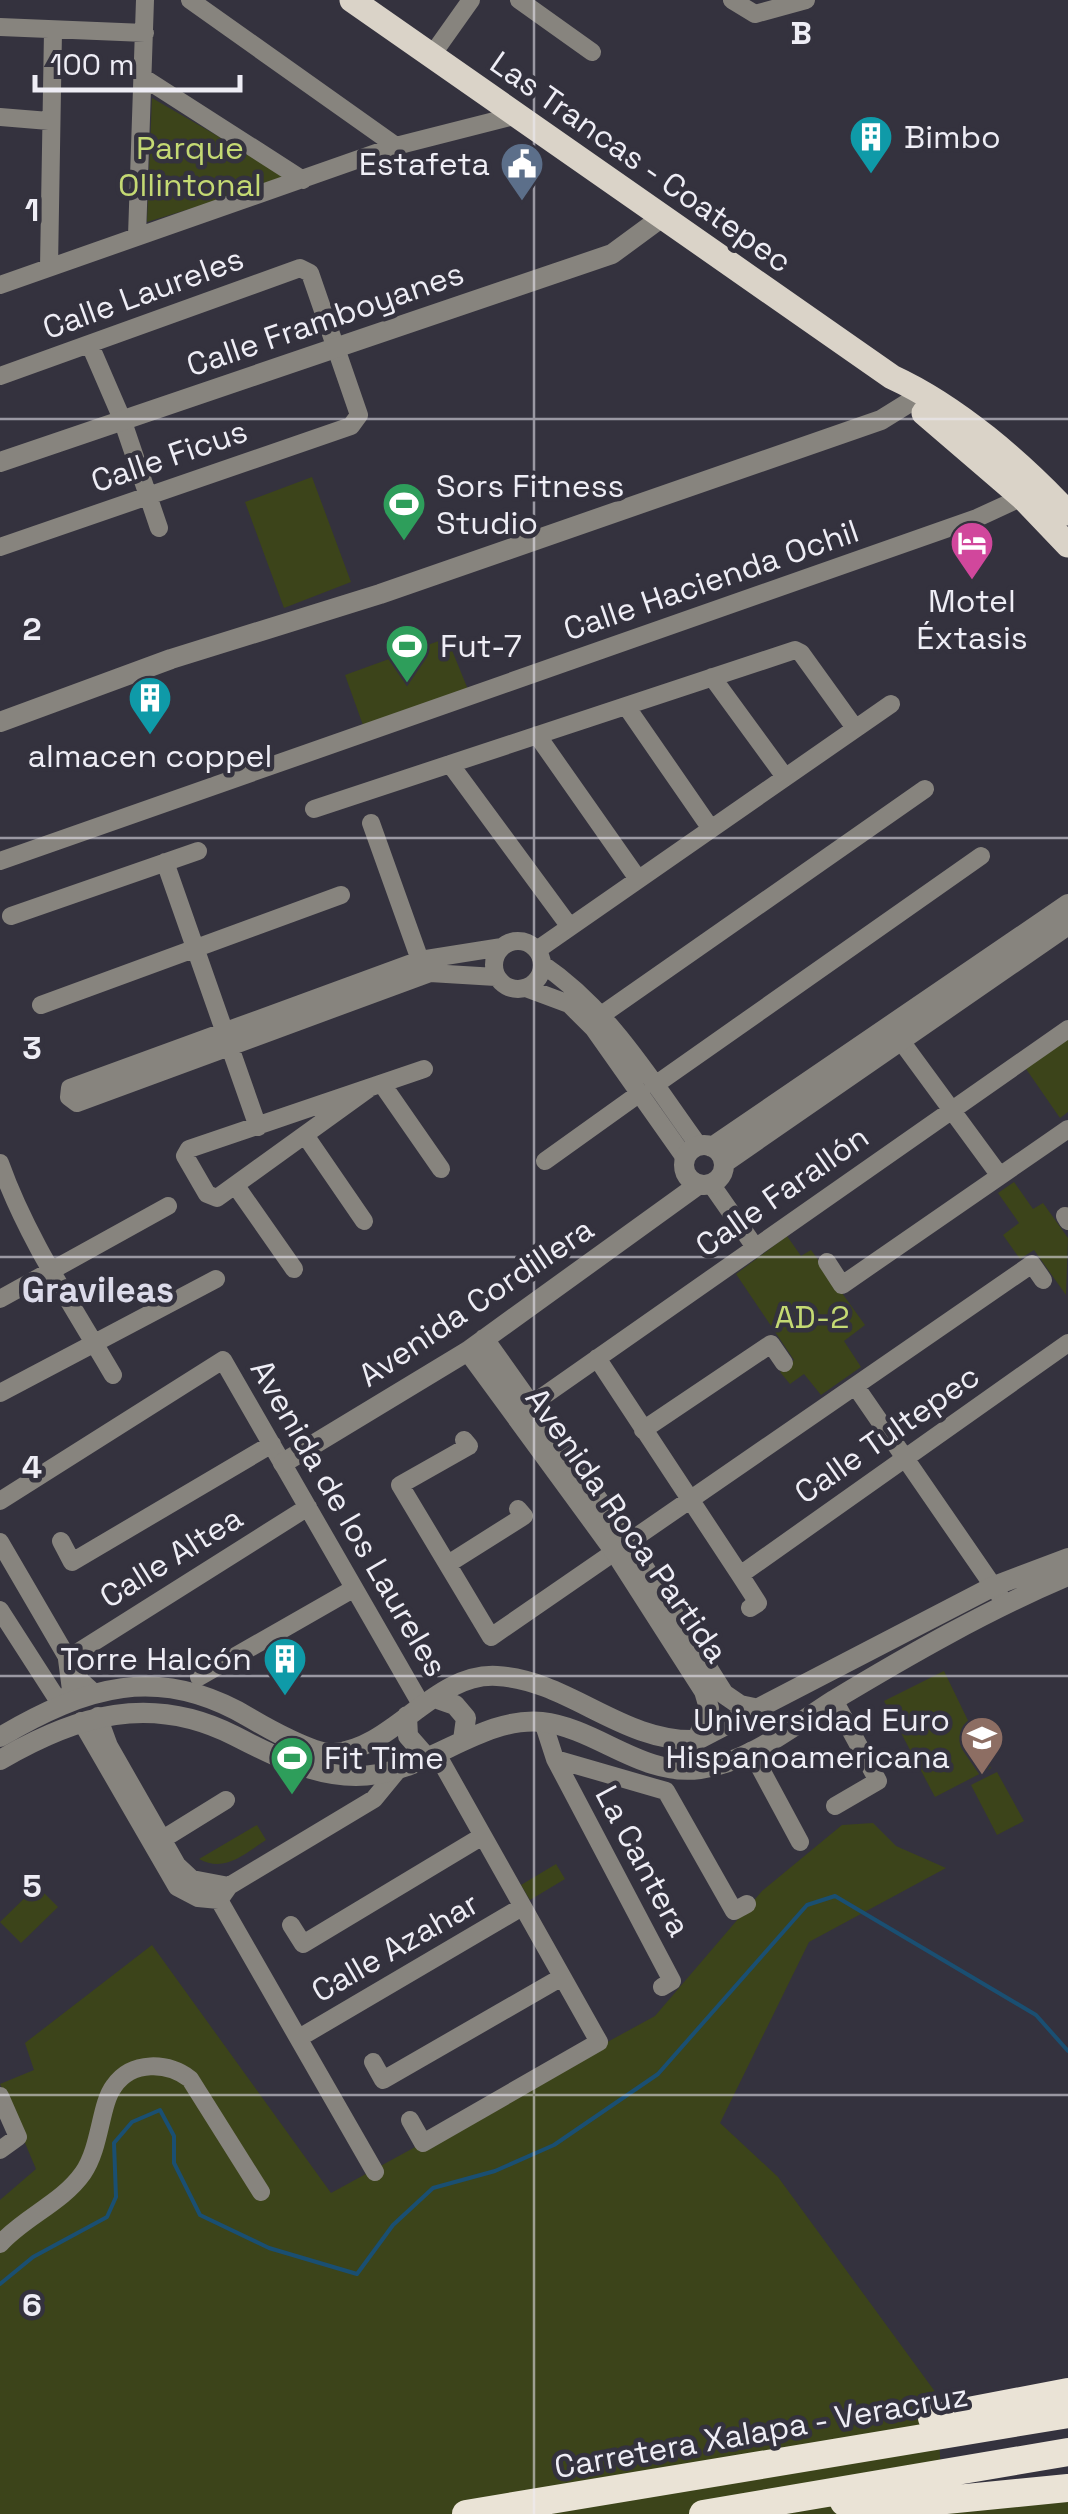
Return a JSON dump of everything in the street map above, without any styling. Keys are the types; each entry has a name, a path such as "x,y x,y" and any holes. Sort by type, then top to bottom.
{"highway":[{"path":"821,2452 910,2423 1068,2392"},
{"name":"Carretera Xalapa - Veracruz","path":"466,2514 1068,2414"},
{"path":"702,2514 1068,2452"},
{"path":"818,2496 859,2505 896,2505 1068,2488"}],"main road":[{"name":"Las Trancas - Coatepec","path":"352,0 892,377 1033,492 1068,514"},
{"name":"Las Trancas - Coatepec","path":"1033,492 1068,545"}],"street":[{"path":"137,236 145,0"},
{"path":"190,0 396,146"},
{"path":"432,56 471,0"},
{"path":"519,0 592,52"},
{"path":"732,0 755,14 799,1"},
{"path":"0,28 145,33"},
{"path":"49,267 52,31"},
{"path":"144,78 303,180"},
{"path":"0,285 396,146 518,115"},
{"path":"0,117 50,121"},
{"name":"Calle Framboyanes","path":"0,462 612,254 662,218"},
{"name":"Calle Laureles","path":"0,376 306,269 335,346"},
{"path":"90,345 122,419 159,528"},
{"name":"Calle Ficus","path":"0,547 357,421 335,346"},
{"path":"0,722 172,658 380,594 882,420 915,396"},
{"name":"Calle Hacienda Ochil","path":"0,861 978,518 1033,492"},
{"path":"314,809 795,650 802,653 855,728"},
{"path":"712,677 785,777"},
{"path":"526,988 538,978 539,957 570,927 891,704"},
{"path":"626,706 711,829"},
{"path":"538,735 638,880"},
{"path":"450,764 570,927"},
{"path":"603,1014 925,788"},
{"path":"371,823 420,960"},
{"path":"11,916 198,851"},
{"path":"545,1160 982,856"},
{"path":"165,862 258,1127"},
{"path":"41,1005 341,895"},
{"path":"755,1247 705,1184 685,1171 705,1153 1068,904"},
{"path":"705,1153 901,1041 1068,925"},
{"path":"374,985 420,960 517,941 575,986 603,1014 624,1056 647,1089 721,1175 705,1184"},
{"path":"496,977 494,961 502,946"},
{"path":"226,1039 76,1103 69,1097 70,1088 226,1039 374,985 430,973 496,977 509,988 526,988 568,1004 624,1056"},
{"name":"Calle Farallón","path":"532,1404 1068,1029"},
{"path":"901,1041 1000,1176"},
{"path":"377,1085 236,1186 211,1198 186,1152 377,1085 424,1069"},
{"path":"377,1085 441,1169"},
{"path":"827,1262 842,1285 1068,1129"},
{"path":"306,1136 364,1221"},
{"path":"0,1163 6,1200 113,1375"},
{"name":"Avenida Cordillera","path":"283,1463 476,1345 705,1184"},
{"path":"236,1186 294,1269"},
{"path":"0,1299 168,1206"},
{"path":"464,1440 470,1446 400,1485 490,1636 1032,1264 1042,1280"},
{"path":"0,1393 216,1279"},
{"name":"Calle Tultepec","path":"740,1575 1068,1343"},
{"path":"643,1430 771,1344 784,1363"},
{"name":"Avenida Roca Partida","path":"476,1345 532,1404 622,1547 704,1691 710,1708 697,1740"},
{"name":"Avenida Roca Partida","path":"476,1345 724,1694 740,1705 759,1709"},
{"path":"597,1358 758,1603 750,1608"},
{"name":"Avenida de los Laureles","path":"0,1501 223,1360 422,1706"},
{"path":"856,1387 999,1595"},
{"path":"61,1542 72,1562 272,1444"},
{"name":"Calle Altea","path":"67,1659 308,1507"},
{"path":"448,1564 524,1516 518,1509"},
{"path":"0,1542 67,1659 92,1691"},
{"path":"0,1737 92,1691 153,1686 206,1698 275,1733 332,1754 364,1743 422,1706 495,1675 534,1683 664,1742 697,1740 1031,1582 1068,1558"},
{"path":"1031,1582 1068,1576"},
{"path":"200,1677 352,1589"},
{"path":"0,1760 44,1735 89,1718 166,1711 202,1720 304,1767 354,1776 397,1771 434,1758 463,1740 514,1724 544,1722 585,1735 627,1756 680,1770 727,1762 751,1751 999,1595"},
{"path":"0,1610 61,1705"},
{"path":"61,1705 71,1690 67,1659"},
{"path":"834,1700 878,1780 835,1806"},
{"path":"422,1706 455,1705 466,1718 463,1740"},
{"path":"410,2120 422,2143 599,2042 434,1758 408,1736 422,1706"},
{"path":"89,1718 177,1887 198,1898 224,1894 374,1799 397,1771"},
{"path":"89,1718 177,1865 192,1879 224,1894 375,2172"},
{"name":"La Cantera","path":"544,1722 555,1760 672,1981 662,1987"},
{"path":"727,1762 728,1725"},
{"path":"751,1751 800,1842"},
{"name":"La Cantera","path":"555,1760 666,1791 734,1911 746,1904"},
{"path":"163,1839 226,1800"},
{"path":"292,1925 303,1944 481,1837"},
{"name":"Calle Azahar","path":"299,2038 522,1908"},
{"path":"373,2062 383,2080 562,1977"},
{"path":"0,2244 14,2228 82,2174 101,2138 112,2086 135,2068 160,2066 190,2078 261,2192"},
{"path":"0,2096 18,2137 0,2150"}],"green space":[{"name":"Parque Ollintonal","path":"152,98 290,178 147,222"},
{"path":"312,477 351,582 284,608 245,502"},
{"name":"Fut-7","path":"447,638 469,692 364,728 345,675"},
{"path":"1068,1036 1068,1112 1060,1118 1024,1066"},
{"path":"1014,1182 1033,1209 1043,1203 1068,1238 1066,1295 1034,1250 1020,1259 1003,1235 1019,1223 998,1193"},
{"name":"AD-2","path":"787,1236 801,1256 811,1250 865,1325 844,1341 861,1367 821,1395 804,1374 790,1384 780,1372 794,1360 736,1274"},
{"path":"944,1671 991,1768 935,1797 884,1701"},
{"path":"997,1772 1024,1821 997,1835 971,1785"},
{"path":"873,1823 896,1846 946,1868 809,1942 720,2123 778,2177 936,2393 943,2502 1068,2486 1068,2514 0,2514 0,2200 36,2169 0,2084 34,2070 25,2043 152,1945 331,2193 655,2016 762,1891 842,1825"},
{"path":"257,1825 266,1840 242,1856 217,1864 199,1859"},
{"path":"556,1864 565,1879 530,1900 521,1885"},
{"path":"37,1886 58,1907 21,1943 0,1922"}],"waterway":[{"path":"0,2284 33,2257 107,2217 116,2197 114,2143 132,2122 160,2110 174,2136 174,2163 200,2215 269,2248 357,2274 393,2225 433,2188 495,2171 554,2145 658,2074 807,1905 835,1896 1036,2015 1068,2051"}],"place":[{"name":"Bimbo","path":"871,175"},
{"name":"Estafeta","path":"522,202"},
{"name":"Sors Fitness Studio","path":"404,542"},
{"name":"Motel Éxtasis","path":"972,581"},
{"name":"Fut-7","path":"407,684"},
{"name":"almacen coppel","path":"150,736"},
{"name":"Torre Halcón","path":"285,1697"},
{"name":"Universidad Euro Hispanoamericana","path":"982,1776"},
{"name":"Fit Time","path":"292,1796"}],"district":[{"name":"Gravileas","path":"98,1290"}]}
